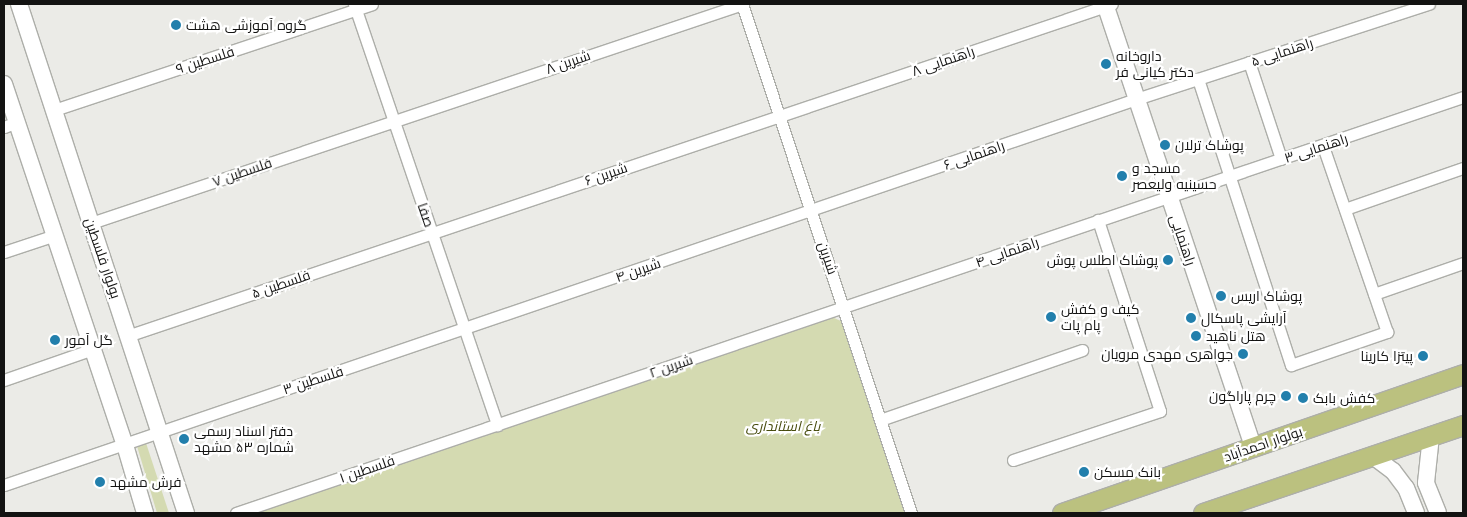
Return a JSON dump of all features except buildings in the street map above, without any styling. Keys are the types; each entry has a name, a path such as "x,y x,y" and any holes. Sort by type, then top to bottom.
{"main road":[{"name":"بولوار فلسطین","path":"19,4 91,223 130,334 186,513"},
{"name":"راهنمایی","path":"1107,4 1136,100 1253,447"},
{"path":"4,84 10,124 55,235 125,445 145,513"},
{"name":"بولوار احمدآباد","path":"1062,513 1463,374"},
{"path":"1203,513 1463,425"},
{"path":"1431,436 1426,483 1438,513"},
{"path":"1373,456 1393,471 1406,488 1416,513"},
{"path":"1406,488 1407,482 1417,477 1426,483"}],"street":[{"name":"فلسطین ۹","path":"54,110 355,6 372,4"},
{"name":"شیرین","path":"742,4 845,307 911,513"},
{"name":"شیرین ۸","path":"394,121 742,4"},
{"name":"راهنمایی ۸","path":"780,116 1107,4"},
{"name":"راهنمایی ۵","path":"1136,100 1429,4"},
{"name":"صفا","path":"355,6 497,425"},
{"path":"1249,62 1281,159"},
{"path":"1198,79 1291,365 1387,332 1323,146"},
{"name":"راهنمایی ۳","path":"1168,196 1323,146 1463,97"},
{"name":"راهنمایی ۶","path":"812,211 1136,100"},
{"name":"شیرین ۶","path":"432,233 780,116"},
{"name":"فلسطین ۷","path":"91,223 394,121"},
{"path":"1344,209 1463,168"},
{"name":"راهنمایی ۴","path":"845,307 1168,196"},
{"name":"شیرین ۴","path":"464,330 812,211"},
{"path":"1013,460 1160,411 1098,220"},
{"name":"فلسطین ۵","path":"130,334 432,233"},
{"path":"4,252 55,235"},
{"path":"1374,294 1463,263"},
{"name":"شیرین ۲","path":"497,425 845,307"},
{"name":"فلسطین ۳","path":"4,485 125,445 161,430 464,330"},
{"path":"4,380 93,349"},
{"path":"880,420 1082,350"},
{"name":"فلسطین ۱","path":"236,513 497,425"}],"green space":[{"name":"باغ استانداری","path":"832,317 843,322 906,513 256,513"},
{"path":"146,443 169,513 157,513 137,446"}],"place":[{"name":"گروه آموزشی هشت","path":"176,25"},
{"name":"داروخانه دکتر کیانی فر","path":"1106,64"},
{"name":"پوشاک ترلان","path":"1165,145"},
{"name":"مسجد و حسینیه ولیعصر","path":"1122,176"},
{"name":"پوشاک اطلس پوش","path":"1168,260"},
{"name":"پوشاک اریس","path":"1221,296"},
{"name":"کیف و کفش پام پات","path":"1051,317"},
{"name":"آرایشی پاسکال","path":"1191,318"},
{"name":"هتل ناهید","path":"1196,336"},
{"name":"گل آمور","path":"55,340"},
{"name":"جواهری مهدی مرویان","path":"1243,354"},
{"name":"پیتزا کارینا","path":"1423,356"},
{"name":"چرم پاراگون","path":"1286,396"},
{"name":"کفش بابک","path":"1303,398"},
{"name":"دفتر اسناد رسمی شماره ۵۳ مشهد","path":"184,439"},
{"name":"بانک مسکن","path":"1084,472"},
{"name":"فرش مشهد","path":"100,482"}]}
